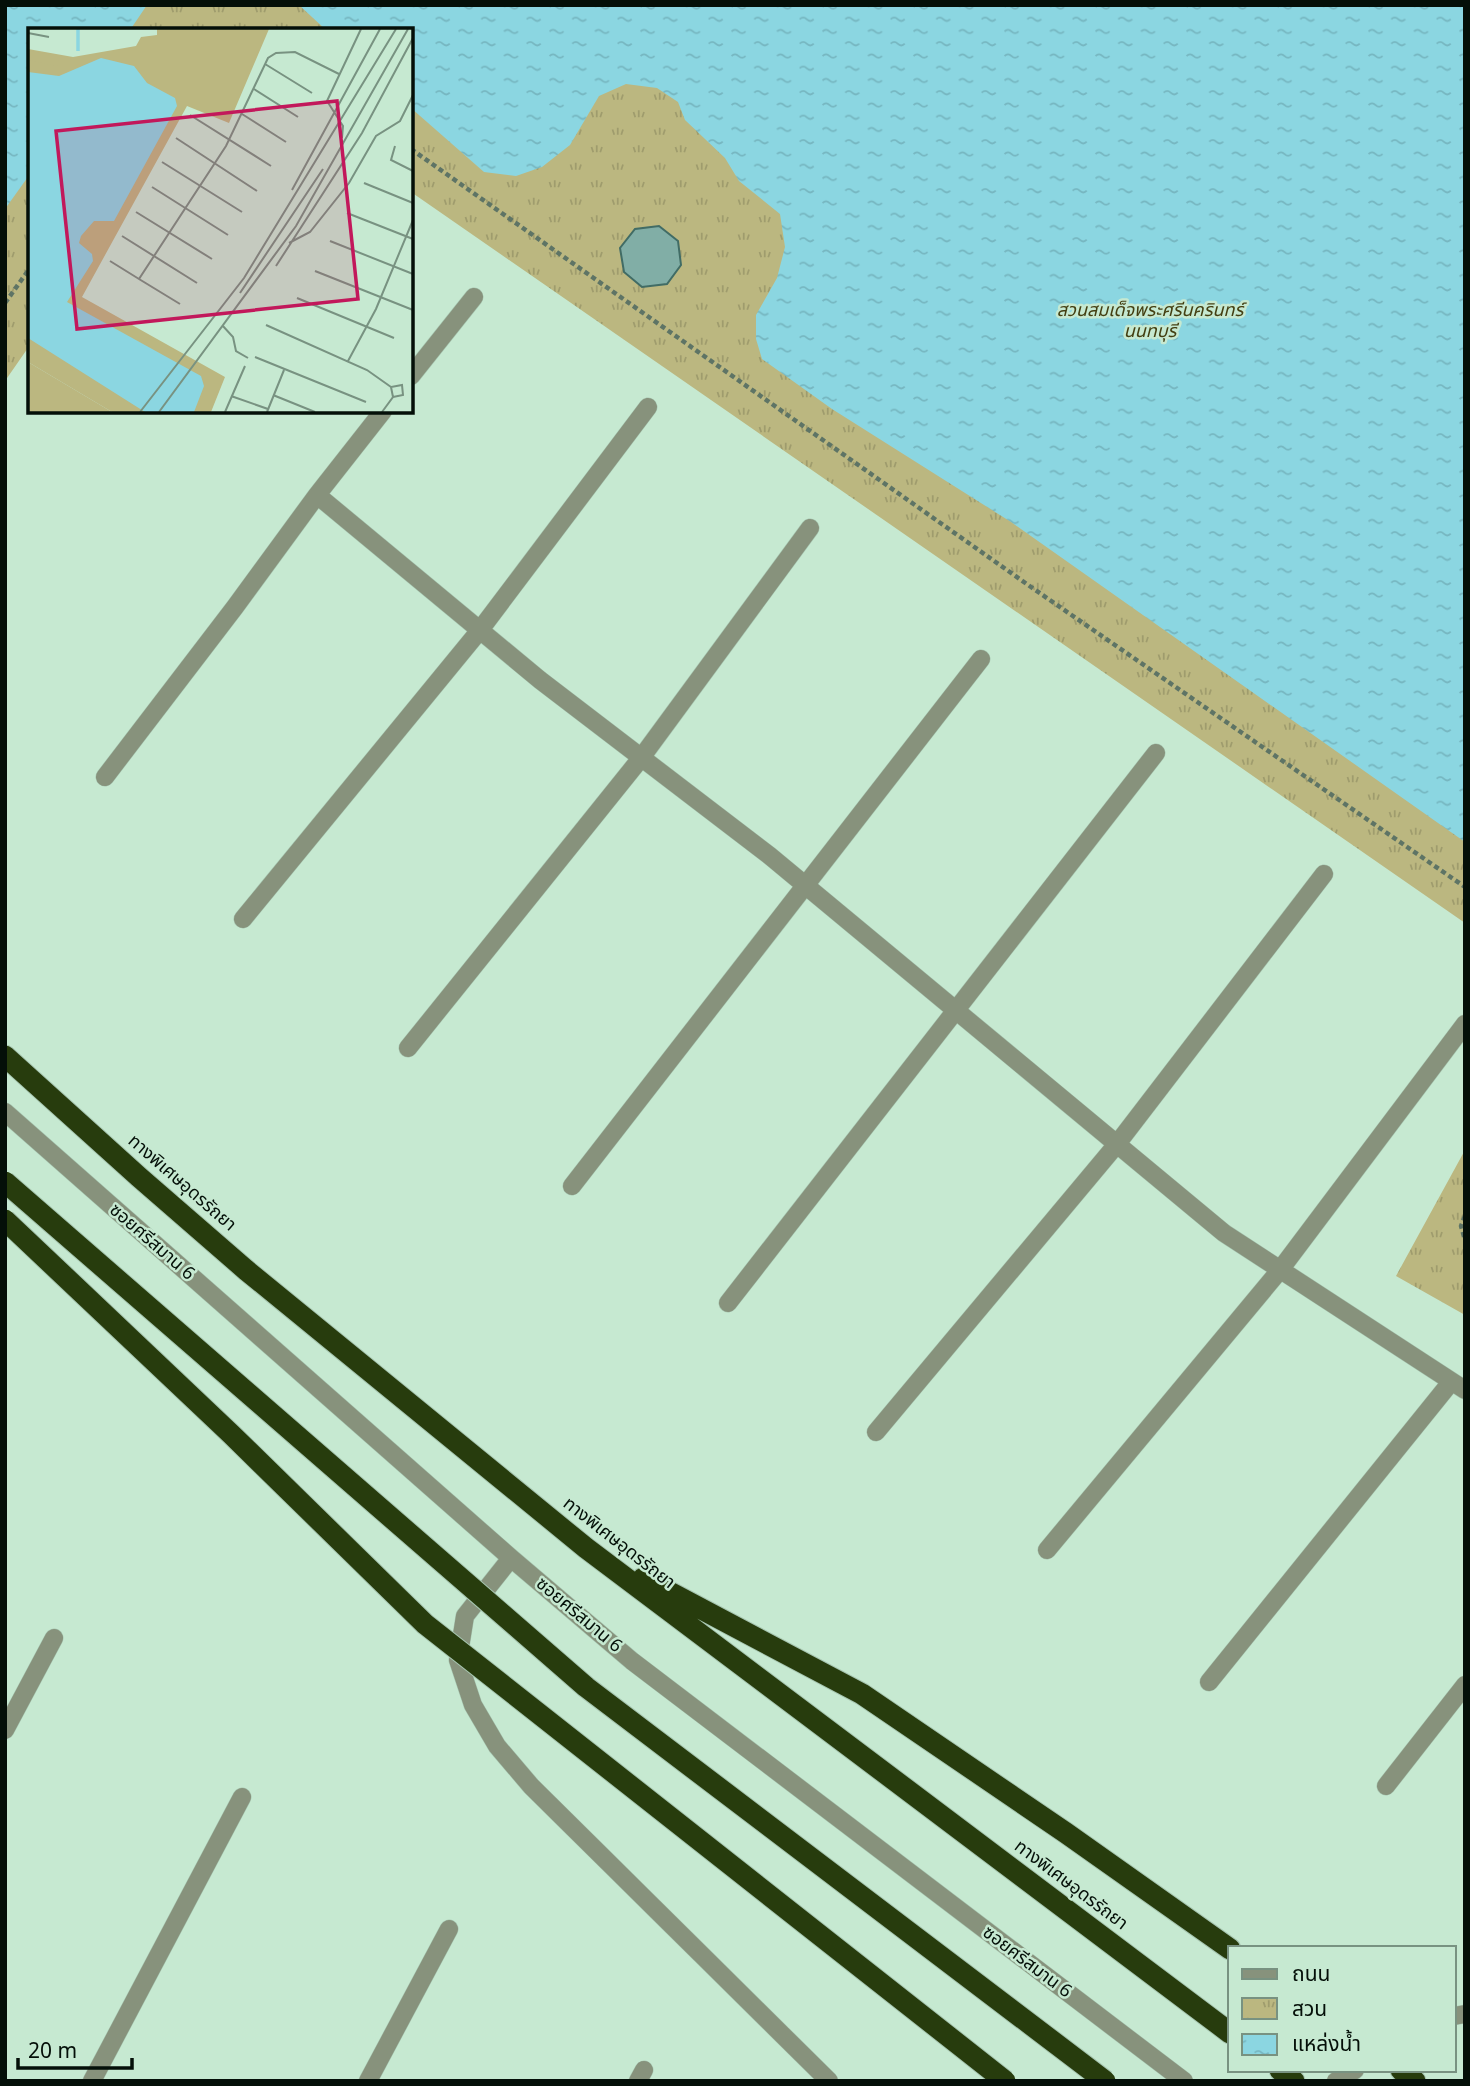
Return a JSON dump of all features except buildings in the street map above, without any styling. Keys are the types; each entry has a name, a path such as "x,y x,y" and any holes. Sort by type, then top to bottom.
{"highway":[{"name":"ทางพิเศษอุดรรัถยา","path":"5,1056 246,1270 586,1548 1228,2031"},
{"path":"5,1182 586,1687 1105,2081"},
{"path":"5,1220 221,1424 425,1624 1005,2081"},
{"path":"586,1548 862,1694 1066,1833 1228,1949"}],"street":[{"path":"413,373 474,297"},
{"path":"243,919 480,630 648,407"},
{"path":"105,777 381,413"},
{"path":"317,495 480,630 806,886 1224,1233 1458,1386 1209,1682"},
{"path":"408,1048 642,758 810,528"},
{"path":"572,1186 981,659"},
{"path":"728,1303 1156,753"},
{"path":"876,1432 1116,1144 1324,874"},
{"path":"1047,1550 1280,1270 1465,1024"},
{"name":"ซอยศรีสมาน 6","path":"5,1112 511,1558 632,1661 1184,2081"},
{"path":"511,1558 465,1616 458,1660 473,1705 497,1746 531,1786 829,2081"},
{"path":"5,1730 54,1638"},
{"path":"1386,1786 1465,1685"},
{"path":"92,2081 242,1797"},
{"path":"369,2081 449,1929"},
{"path":"1336,2081 1352,2072"}],"path":[{"path":"413,150 1020,580 1465,887"},
{"path":"5,303 28,271"},
{"path":"1465,1216 1461,1226 1465,1240"}],"green space":[{"name":"สวนสมเด็จพระศรีนครินทร์ นนทบุรี","path":"5,5 1465,5 1465,923 413,193 413,28 28,28 28,348 5,381"},
{"path":"1465,1150 1465,1315 1396,1276"}],"water":[{"path":"5,5 147,5 131,28 28,28 28,177 5,209"},
{"name":"สวนสมเด็จพระศรีนครินทร์ นนทบุรี","path":"299,5 1465,5 1465,842 1011,522 832,409 762,359 756,339 756,315 777,278 785,247 780,214 739,181 725,158 685,120 678,102 657,88 626,84 599,96 570,145 542,167 516,176 484,172 413,110 413,28 324,28"}]}
